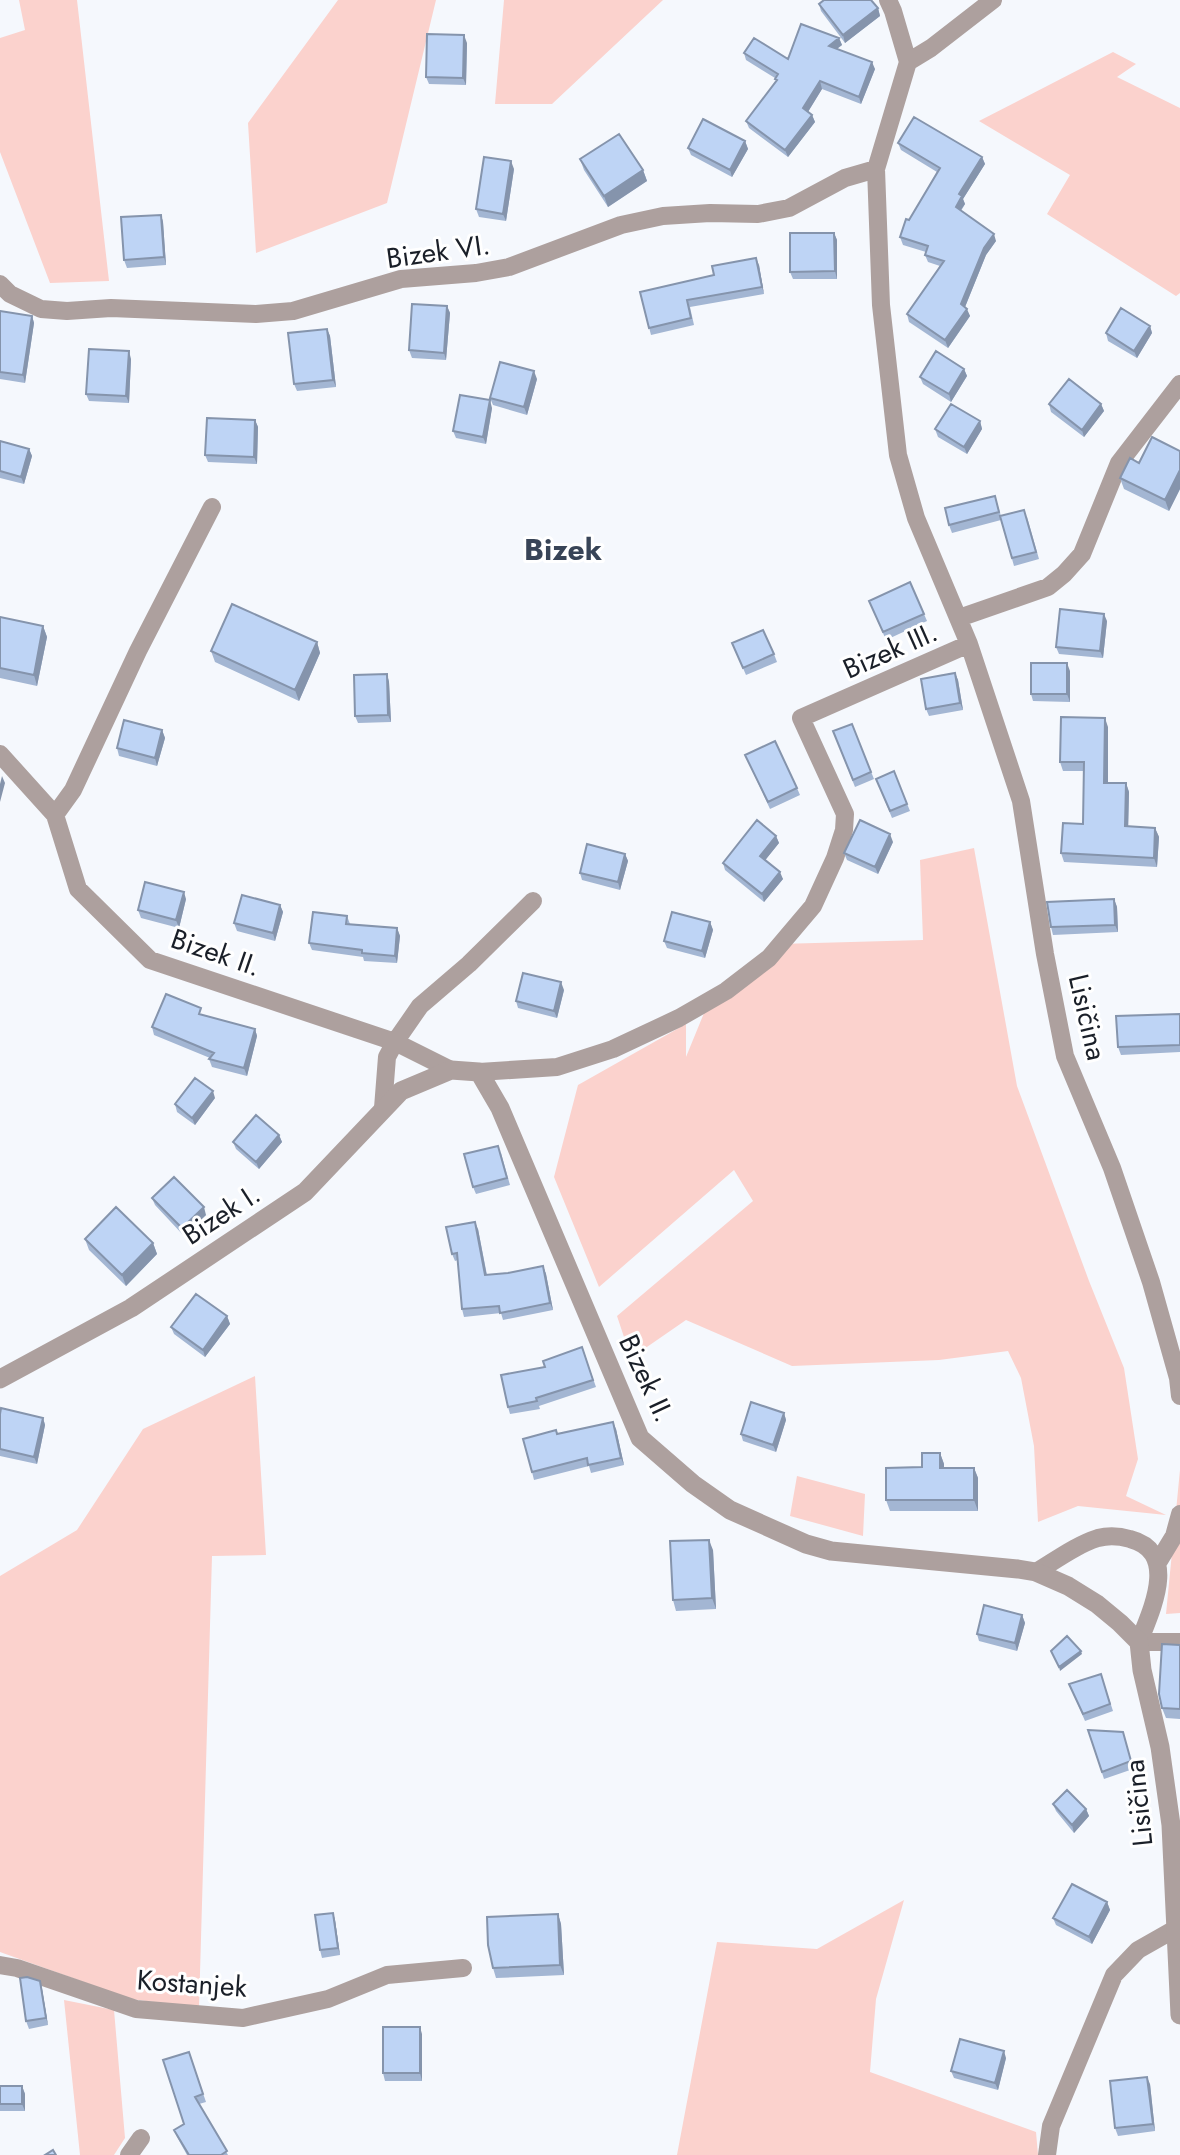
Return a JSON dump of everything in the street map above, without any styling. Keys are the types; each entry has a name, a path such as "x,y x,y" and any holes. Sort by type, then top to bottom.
{"street":[{"path":"888,0 908,62 931,48 993,0"},
{"name":"Bizek III.","path":"479,1072 557,1067 613,1049 726,992 769,958 813,906 835,858 844,830 845,814 801,718 969,644 915,518 898,455 881,305 876,169 908,62"},
{"name":"Bizek VI.","path":"0,284 10,294 41,309 110,308 256,314 293,310 401,279 476,273 509,267 621,225 663,216 758,214 789,208 845,178 876,169"},
{"path":"959,618 1048,587 1064,574 1082,554 1119,463 1180,384"},
{"path":"55,815 73,790 138,652 212,507"},
{"name":"Lisičina","path":"969,644 1021,801 1045,954 1065,1056 1112,1168 1151,1282 1178,1378 1180,1396"},
{"name":"Bizek II.","path":"0,754 55,815 78,889 150,960 395,1042 451,1070 479,1072 500,1108 640,1438 693,1485 730,1510 806,1544 831,1551 1036,1572 1068,1586 1097,1604 1139,1642"},
{"path":"383,1108 387,1057 420,1006 469,964 533,901"},
{"name":"Bizek I.","path":"0,1379 131,1308 305,1192 401,1091 451,1070"},
{"name":"Lisičina","path":"1180,1514 1174,1536 1157,1564 1158,1589 1139,1642 1142,1670 1160,1747 1171,1825 1180,2015"},
{"path":"1036,1572 1100,1537 1119,1536 1139,1541 1151,1551 1157,1564"},
{"path":"1139,1642 1180,1642"},
{"path":"1047,2155 1051,2126 1114,1975 1138,1950 1175,1929"},
{"name":"Kostanjek","path":"0,1965 17,1968 136,2010 243,2018 328,1999 387,1975 463,1968"},
{"path":"129,2155 141,2138"}],"shaded area":[{"path":"19,0 77,0 109,281 50,283 0,152 0,38 25,30"},
{"path":"338,0 436,0 387,203 256,253 248,123"},
{"path":"504,0 663,0 552,104 495,104"},
{"path":"1113,52 1136,64 1117,77 1180,108 1180,293 1176,296 1047,214 1070,175 979,121"},
{"path":"974,848 1017,1086 1124,1368 1138,1459 1126,1496 1166,1515 1078,1506 1038,1522 1034,1446 1021,1378 1008,1351 939,1360 792,1366 686,1320 631,1358 617,1316 753,1201 734,1170 599,1287 554,1177 578,1085 686,1024 686,1057 711,996 779,944 923,940 920,860"},
{"path":"255,1376 266,1555 212,1556 199,2008 131,1999 0,1952 0,1576 77,1530 143,1429"},
{"path":"1180,1470 1180,1613 1166,1614"},
{"path":"797,1476 865,1494 863,1536 790,1516"},
{"path":"904,1900 876,1999 870,2072 1036,2132 1038,2155 677,2155 717,1942 817,1949"},
{"path":"64,2000 114,2010 125,2138 114,2155 80,2155"}],"building":[{"path":"824,0 871,0 878,8 843,35 819,4"},
{"path":"801,24 839,38 829,46 872,62 859,97 820,81 803,108 812,115 785,150 746,121 777,80 775,79 778,74 744,53 754,38 788,59"},
{"path":"427,34 464,35 463,78 426,77"},
{"path":"914,117 982,157 959,194 962,196 956,207 994,234 984,248 961,304 967,309 945,340 907,314 944,261 925,255 928,246 900,237 906,219 909,220 940,168 898,143"},
{"path":"703,119 745,141 730,170 688,148"},
{"path":"619,134 643,170 604,196 580,159"},
{"path":"484,157 511,161 503,214 476,209"},
{"path":"161,215 164,257 124,260 121,217"},
{"path":"790,233 834,233 835,271 790,272"},
{"path":"756,258 762,287 687,300 691,318 649,328 640,292 714,275 712,266"},
{"path":"412,304 447,306 444,353 409,350"},
{"path":"1121,308 1150,326 1134,351 1106,333"},
{"path":"0,311 32,316 23,375 0,372"},
{"path":"327,329 333,380 294,384 288,333"},
{"path":"89,349 129,351 126,396 86,394"},
{"path":"936,351 964,369 949,394 920,377"},
{"path":"500,362 534,371 524,407 490,398"},
{"path":"1069,379 1101,404 1082,430 1049,404"},
{"path":"460,395 490,400 483,437 453,431"},
{"path":"951,404 980,421 964,447 935,429"},
{"path":"207,418 255,420 254,457 205,455"},
{"path":"1152,437 1180,451 1180,470 1165,500 1120,478 1130,458 1139,463"},
{"path":"0,441 29,449 21,477 0,471"},
{"path":"995,496 999,512 949,525 945,508"},
{"path":"1024,510 1036,552 1012,558 1000,516"},
{"path":"910,582 924,614 883,632 869,601"},
{"path":"232,604 317,642 295,690 211,651"},
{"path":"1060,609 1104,614 1100,651 1056,647"},
{"path":"0,617 43,626 34,675 0,668"},
{"path":"763,630 774,654 743,668 732,643"},
{"path":"1031,663 1067,663 1067,694 1031,694"},
{"path":"955,673 960,703 926,709 921,679"},
{"path":"387,674 388,715 355,716 354,675"},
{"path":"1061,717 1105,718 1104,783 1126,783 1125,826 1155,828 1154,858 1061,853 1063,823 1083,824 1084,762 1060,762"},
{"path":"124,720 162,730 155,758 117,748"},
{"path":"852,724 871,772 853,780 833,731"},
{"path":"775,741 797,788 768,802 745,755"},
{"path":"894,771 907,804 890,811 876,779"},
{"path":"757,820 776,836 760,856 780,872 762,894 723,863"},
{"path":"860,820 890,834 875,867 844,853"},
{"path":"587,844 625,854 618,882 580,873"},
{"path":"145,882 184,892 176,920 138,910"},
{"path":"242,895 280,905 273,933 234,923"},
{"path":"1114,899 1115,925 1051,927 1047,902"},
{"path":"313,912 347,916 346,924 397,928 395,956 309,943"},
{"path":"672,912 710,922 702,951 664,941"},
{"path":"523,973 561,982 554,1011 516,1001"},
{"path":"166,994 201,1008 199,1014 255,1029 244,1068 209,1059 214,1053 152,1027"},
{"path":"1180,1014 1180,1045 1118,1047 1116,1016"},
{"path":"195,1078 213,1091 192,1118 175,1104"},
{"path":"256,1115 279,1135 256,1162 233,1142"},
{"path":"498,1146 507,1178 473,1187 464,1154"},
{"path":"174,1177 204,1207 182,1228 152,1198"},
{"path":"116,1207 153,1243 122,1275 85,1239"},
{"path":"475,1222 485,1275 543,1266 550,1303 500,1313 499,1306 462,1309 457,1253 452,1254 446,1227"},
{"path":"196,1294 227,1316 203,1350 171,1327"},
{"path":"582,1347 593,1380 536,1398 537,1401 508,1407 501,1375 545,1367 543,1361"},
{"path":"751,1402 784,1413 773,1445 741,1434"},
{"path":"1,1408 43,1418 34,1457 0,1449"},
{"path":"613,1422 621,1458 588,1465 587,1458 532,1472 523,1439 556,1430 557,1434"},
{"path":"922,1453 940,1453 940,1468 974,1468 974,1500 886,1500 886,1468 922,1467"},
{"path":"709,1540 712,1598 673,1600 670,1541"},
{"path":"984,1605 1022,1615 1015,1643 977,1634"},
{"path":"1067,1636 1081,1651 1059,1667 1051,1651"},
{"path":"1162,1644 1180,1645 1180,1709 1162,1708 1159,1694"},
{"path":"1101,1674 1110,1704 1083,1714 1069,1684"},
{"path":"1088,1730 1123,1732 1131,1761 1102,1772"},
{"path":"1067,1790 1086,1809 1072,1825 1053,1804"},
{"path":"1072,1884 1107,1902 1089,1937 1053,1918"},
{"path":"333,1913 338,1948 320,1950 315,1915"},
{"path":"558,1914 560,1965 493,1968 488,1945 487,1917"},
{"path":"20,1978 40,1981 46,2018 26,2021"},
{"path":"383,2027 420,2027 420,2073 383,2073"},
{"path":"960,2039 1004,2051 995,2083 951,2071"},
{"path":"189,2052 203,2094 195,2097 227,2151 221,2155 189,2155 174,2130 184,2124 163,2060"},
{"path":"1147,2077 1153,2124 1115,2128 1110,2081"},
{"path":"0,2086 22,2086 22,2104 0,2104"}],"district":[{"name":"Bizek","path":"563,550"}]}
